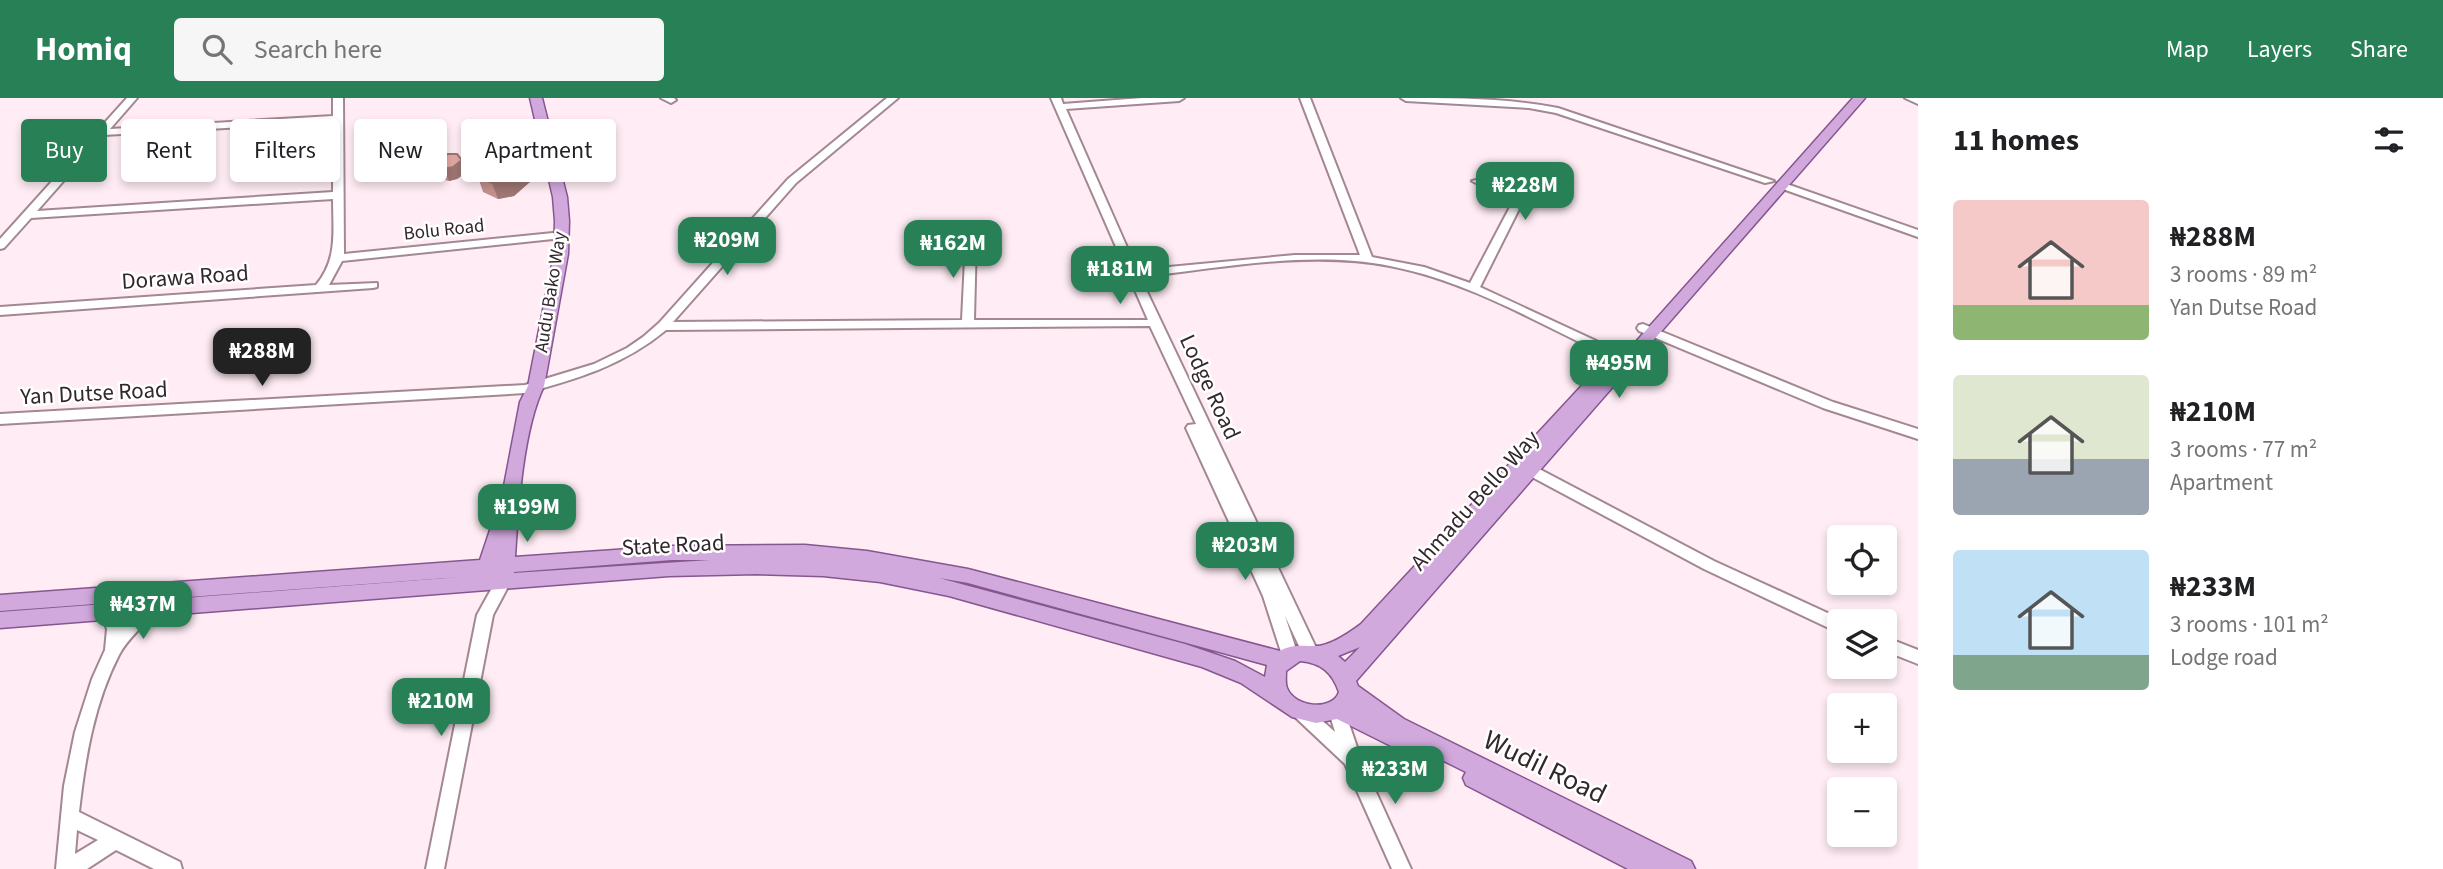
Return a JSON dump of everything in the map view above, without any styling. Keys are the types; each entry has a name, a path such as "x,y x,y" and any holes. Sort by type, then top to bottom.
{"main road":[{"name":"Audu Bako Way","path":"528,98 552,198 553,236 530,392"},
{"name":"Audu Bako Way","path":"505,574 509,502 561,254 560,197 536,98"},
{"name":"Ahmadu Bello Way","path":"1828,124 1845,98"},
{"name":"Ahmadu Bello Way","path":"1343,698 1351,669 1401,618 1487,511 1649,330 1775,183 1828,124 1859,98"},
{"name":"Audu Bako Way","path":"483,575 509,502"},
{"name":"Ahmadu Bello Way","path":"1314,655 1355,640 1368,630 1487,511"},
{"name":"State Road","path":"505,574 706,552 805,552 858,557 968,576 1286,658"},
{"name":"State Road","path":"0,603 505,574 711,567 802,568 886,576 982,596 1200,658 1248,677 1294,707"},
{"name":"State Road","path":"0,620 483,575"},
{"path":"1314,655 1340,669 1343,698 1326,715 1294,707 1279,693 1274,675 1286,658 1314,655"},
{"name":"Wudil Road","path":"1343,698 1652,869"},
{"name":"Wudil Road","path":"1343,698 1368,707 1408,732 1683,869"}],"street":[{"path":"107,126 132,98"},
{"path":"338,98 338,119"},
{"name":"Yan Dutse Road","path":"0,419 530,392 623,357 640,347 663,326 792,181 893,98"},
{"name":"Lodge Road","path":"1047,98 1271,596 1286,658"},
{"path":"1058,102 1179,98"},
{"path":"1306,98 1367,259"},
{"path":"1406,98 1529,105 1558,111 1918,234"},
{"path":"1910,98 1918,101"},
{"name":"Lodge Road","path":"1058,102 1134,274 1314,655"},
{"path":"107,132 230,125"},
{"path":"1473,289 1514,207 1507,194 1476,181"},
{"path":"0,246 57,182"},
{"path":"319,289 329,277 338,258 336,238 339,182"},
{"path":"27,215 339,195"},
{"name":"Bolu Road","path":"338,258 553,236"},
{"path":"968,323 971,238"},
{"path":"1134,274 1307,260 1367,259 1438,275 1624,358"},
{"name":"Dorawa Road","path":"0,311 373,285"},
{"path":"663,326 1146,323"},
{"path":"1649,330 1828,405 1918,434"},
{"path":"1526,467 1709,565 1827,619"},
{"path":"485,615 505,574"},
{"path":"435,869 485,615 483,575"},
{"path":"111,653 148,608"},
{"path":"65,869 70,817 86,717 111,653 116,629 108,612"},
{"path":"1897,649 1918,657"},
{"path":"1343,698 1352,759 1402,869"},
{"path":"1294,707 1352,759"},
{"path":"70,817 173,869"},
{"path":"73,869 92,853 116,840"}],"building":[{"path":"447,154 457,154 461,161 447,168"}]}
